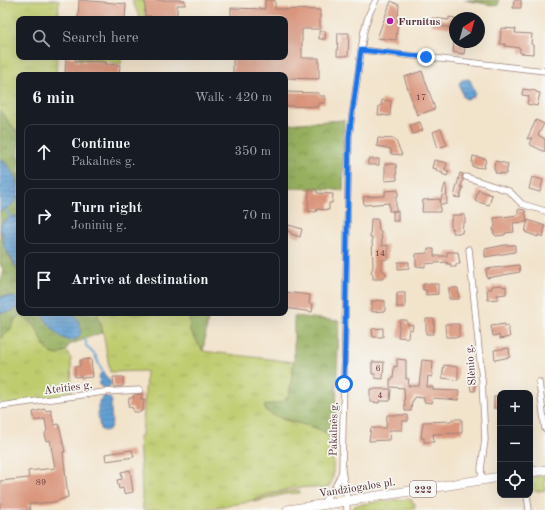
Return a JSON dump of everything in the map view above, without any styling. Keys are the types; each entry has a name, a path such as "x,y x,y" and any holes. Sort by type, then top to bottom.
{"main road":[{"path":"533,472 545,470"},
{"name":"Vandžiogalos pl.","path":"288,510 321,505 347,505 497,478"}],"street":[{"name":"Pakalnės g.","path":"347,505 342,472 349,136 366,22 376,0"},
{"path":"361,50 545,71"},
{"path":"466,177 509,190 522,204 545,211"},
{"name":"Slėnio g.","path":"469,249 482,380 485,440 481,469 482,480"},
{"path":"539,382 545,429"},
{"name":"Ateities g.","path":"0,406 104,392 140,390"},
{"path":"321,505 336,487 342,472"},
{"path":"528,498 530,510"}],"green space":[{"path":"0,0 59,0 58,16 16,16 16,60 57,60 56,72 16,72 16,130 0,111"},
{"path":"132,0 145,1 145,16 139,16"},
{"path":"464,0 499,0 498,6"},
{"path":"91,60 121,60 121,64"},
{"path":"0,111 16,130 16,179 12,170 0,157"},
{"path":"344,120 343,191 288,188 288,124"},
{"path":"16,199 16,216 12,217 0,228 0,212 12,205"},
{"path":"0,229 6,251 16,267 16,316 20,316 16,318 10,330 0,339 0,313 13,311 5,296 0,297 0,283 4,271 0,264"},
{"path":"20,316 34,324 42,336 44,346 59,355 66,350 71,359 72,396 0,406 0,339 10,330 16,318"},
{"path":"20,316 43,316 61,337 81,328 75,316 98,316 103,332 69,345 66,350 59,355 47,350 38,332 29,320"},
{"path":"98,316 189,316 190,331 203,351 294,362 289,396 281,402 264,406 282,419 317,428 329,435 333,440 333,478 330,485 321,489 312,487 293,488 269,494 244,503 200,510 143,510 139,436 142,435 146,371 110,372 103,332"},
{"path":"189,316 209,316 203,351 190,331"},
{"path":"294,316 339,321 335,434 331,436 314,428 276,416 266,411 264,406 281,402 289,396 294,362"},
{"path":"545,475 545,490 533,491 533,477"},
{"path":"297,490 300,491 300,493 285,494 256,502 253,501 278,493"},
{"path":"408,499 412,500 412,503 415,503 415,508 402,510 352,510 357,505"}],"water":[{"path":"462,80 470,80 475,92 473,97 466,99 463,97 459,83"},
{"path":"0,157 9,167 16,179 16,200 13,204 0,212"},
{"path":"16,216 16,267 4,246 4,238 0,229 2,222"},
{"path":"12,296 16,299 16,309 13,311 0,313 0,297"},
{"path":"43,316 76,316 81,328 80,335 74,340 66,340 48,324"},
{"path":"101,373 110,380 111,384 109,387 104,388 100,386 99,376"},
{"path":"105,396 110,398 112,402 112,423 108,430 104,431 100,429 98,405 99,401"}],"building":[{"path":"79,0 126,4 125,16 78,16"},
{"path":"145,0 185,0 185,5 177,5 177,16 145,16"},
{"path":"265,0 275,0 275,9 320,10 320,29 302,29 302,58 319,58 319,79 288,78 288,72 233,72 233,60 288,60 288,16 231,16 231,8 265,9"},
{"path":"514,0 521,0 521,8 513,8"},
{"name":"Furnitus","path":"391,1 399,5 396,40 377,38"},
{"path":"432,18 449,20 449,27 431,25"},
{"path":"501,28 516,29 515,33 532,34 531,44 533,45 533,54 520,53 520,48 500,44"},
{"path":"319,31 326,31 325,39 319,39"},
{"path":"338,33 349,33 348,56 337,56"},
{"path":"453,48 465,48 464,54 453,52"},
{"path":"66,60 106,62 106,64 120,65 119,72 65,72"},
{"path":"422,71 435,109 417,115 404,77"},
{"path":"523,89 540,93 537,106 527,104 529,96 522,95"},
{"path":"288,92 319,93 319,96 325,96 325,103 319,103 319,107 288,106"},
{"path":"382,100 391,101 390,116 378,115 379,106 381,106"},
{"path":"536,120 544,124 538,135 545,139 545,152 529,144 532,138 527,139"},
{"path":"420,122 423,130 413,134 410,125"},
{"path":"441,129 447,145 438,148 433,132"},
{"path":"378,138 395,139 402,155 391,154 391,149 377,146"},
{"path":"473,156 486,159 484,168 473,167"},
{"path":"368,159 379,159 379,165 368,165"},
{"path":"434,160 447,163 445,170 449,171 447,176 436,171 437,169 432,168"},
{"path":"495,161 508,164 506,174 496,173 494,168"},
{"path":"385,164 396,164 397,180 385,181"},
{"path":"460,173 463,174 461,187 463,187 460,198 454,197"},
{"path":"532,177 543,180 540,192 529,189"},
{"path":"445,184 447,204 440,204 440,212 422,212 423,200 440,199 440,203"},
{"path":"309,189 317,189 317,193 333,194 332,203 329,203 329,210 317,209 316,212 308,211"},
{"path":"398,190 398,196 396,196 396,211 389,211 389,203 364,205 363,197 385,196 385,191"},
{"path":"478,190 492,195 489,205 475,201"},
{"path":"519,209 525,210 527,222 513,223 514,232 496,236 493,229 495,226 494,218 518,215"},
{"path":"393,211 398,211 398,221 393,221"},
{"path":"452,215 465,215 465,223 463,223 462,233 453,233 453,229 451,229"},
{"path":"371,219 378,219 379,231 381,231 382,246 388,245 388,259 382,260 382,270 386,273 386,276 382,279 373,279 373,275 371,273 373,266 372,238 370,238"},
{"path":"528,220 545,226 543,237 538,235 538,237 525,232"},
{"path":"289,225 302,229 300,237 291,234 291,232 288,231"},
{"path":"505,245 515,245 515,252 485,257 485,249"},
{"path":"428,249 434,249 434,256 447,256 447,252 458,252 460,264 456,264 456,267 451,267 451,264 447,264 447,262 425,264 425,267 416,266 416,254 427,253"},
{"path":"398,262 409,262 409,268 398,269"},
{"path":"519,265 520,272 487,278 486,269"},
{"path":"423,284 438,284 438,294 426,295 426,290 423,290"},
{"path":"502,285 503,287 506,286 506,294 497,295 498,299 488,300 487,289 492,289 492,286"},
{"path":"449,288 458,288 459,299 449,299"},
{"path":"288,292 310,295 309,304 313,304 312,312 288,308"},
{"path":"397,293 405,293 405,307 397,307"},
{"path":"372,301 385,301 385,311 372,312"},
{"path":"426,319 434,319 433,334 426,334"},
{"path":"400,320 407,320 407,324 413,325 412,330 409,329 408,338 398,337"},
{"path":"445,324 459,324 459,337 446,337"},
{"path":"505,324 505,327 508,326 510,337 500,339 499,335 493,336 491,326"},
{"path":"383,328 383,337 373,337 372,329"},
{"path":"509,348 510,357 495,360 494,350"},
{"path":"91,359 93,377 75,377 75,367 80,366 80,360"},
{"path":"397,359 406,360 406,379 409,379 408,386 419,386 422,360 433,361 432,377 428,376 427,387 433,387 433,390 459,391 458,400 433,398 432,403 424,402 424,398 414,397 411,411 405,411 404,388 390,387 390,379 393,379 394,366 397,367"},
{"path":"372,362 384,362 383,379 375,378 375,374 372,374"},
{"path":"444,365 458,367 458,380 442,378"},
{"path":"113,377 123,377 123,386 114,387"},
{"path":"470,383 475,383 475,391 471,391"},
{"path":"370,389 391,389 390,401 379,401 379,403 370,402"},
{"path":"142,394 141,400 144,400 143,410 141,410 141,412 133,412 133,408 128,407 129,398 133,398 134,395"},
{"path":"494,397 497,397 497,408 494,408"},
{"path":"45,409 45,411 51,410 54,425 59,424 65,452 63,452 68,497 54,502 29,504 30,510 0,510 0,481 29,478 28,471 55,468 50,440 46,441 45,433 47,431 45,419 35,421 33,412"},
{"path":"387,415 408,415 408,421 403,421 402,430 390,430 389,440 369,441 371,428 386,428"},
{"path":"452,419 462,419 462,433 433,434 434,442 424,442 424,438 421,438 423,422 452,421"},
{"path":"132,450 134,457 106,461 105,454"},
{"path":"130,470 133,492 124,494 123,488 119,489 117,480 122,479 121,472"}],"waterway":[{"path":"6,210 10,217"},
{"path":"85,340 86,346 95,355 103,373"}],"place":[{"name":"Furnitus","path":"390,21"}],"route":[{"path":"344,384 349,136 361,50 426,57"}]}
